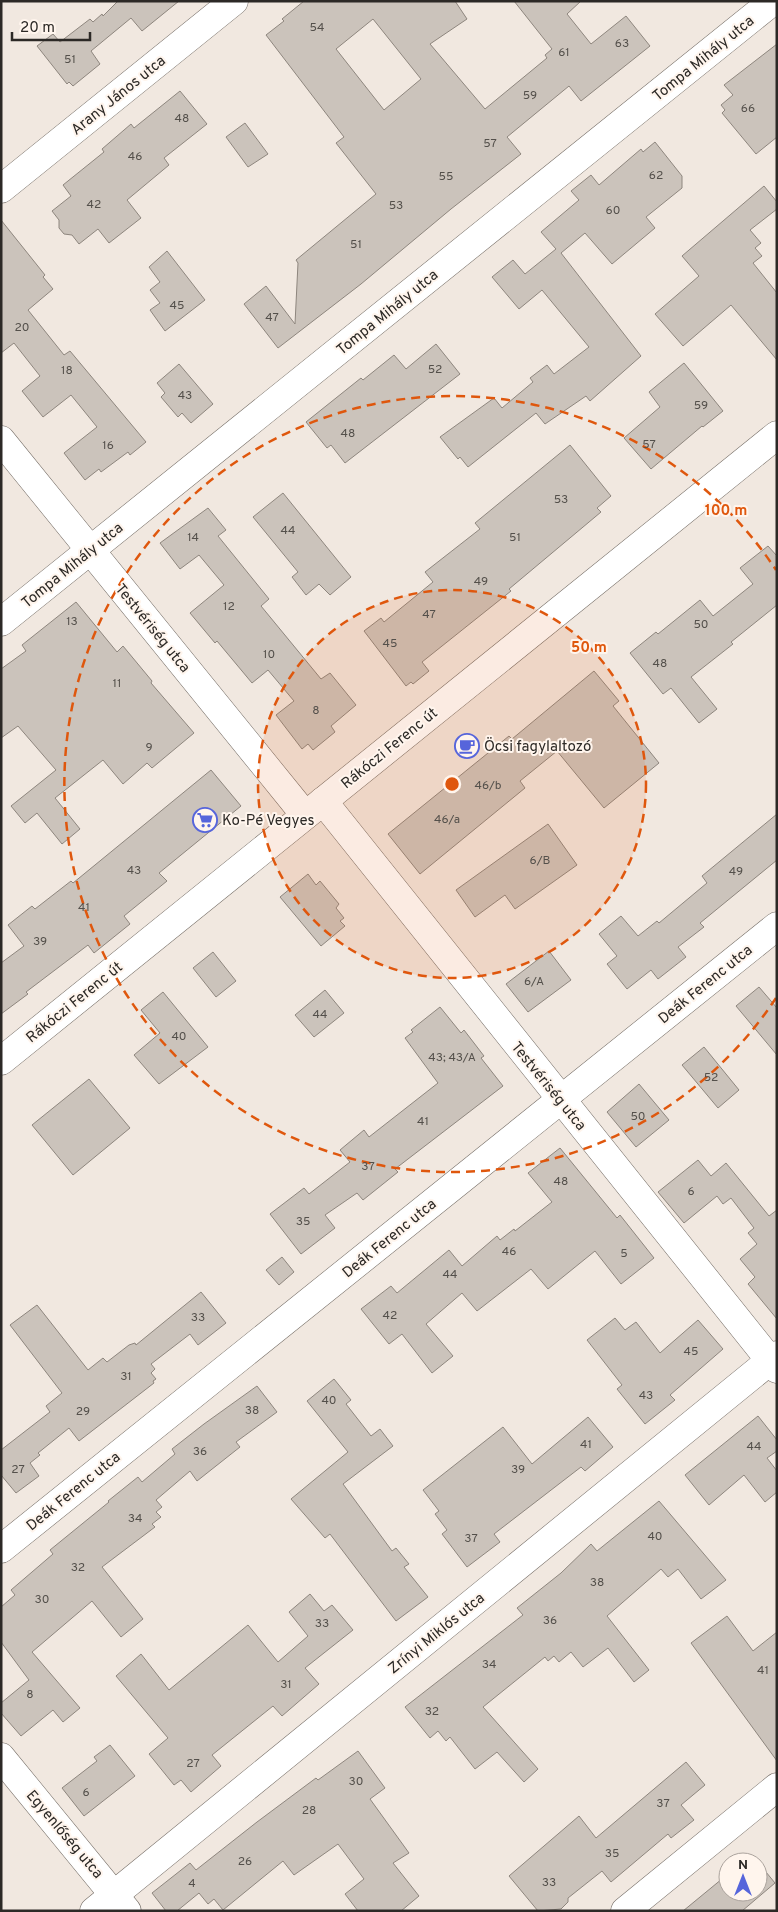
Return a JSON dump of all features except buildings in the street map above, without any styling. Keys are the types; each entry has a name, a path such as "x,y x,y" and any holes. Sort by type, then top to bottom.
{"street":[{"name":"Arany János utca","path":"1,189 234,1"},
{"name":"Tompa Mihály utca","path":"1,622 774,1"},
{"name":"Rákóczi Ferenc út","path":"1,1061 777,435"},
{"name":"Testvériség utca","path":"1,440 91,550 314,808 560,1100 774,1362"},
{"name":"Deák Ferenc utca","path":"1,1549 777,926"},
{"name":"Zrínyi Miklós utca","path":"112,1905 774,1362"},
{"name":"Egyenlőség utca","path":"1,1757 112,1905"},
{"path":"625,1911 777,1787"}],"place":[{"name":"Öcsi fagylaltozó","path":"467,746"},
{"name":"Ko-Pé Vegyes","path":"205,820"}]}
